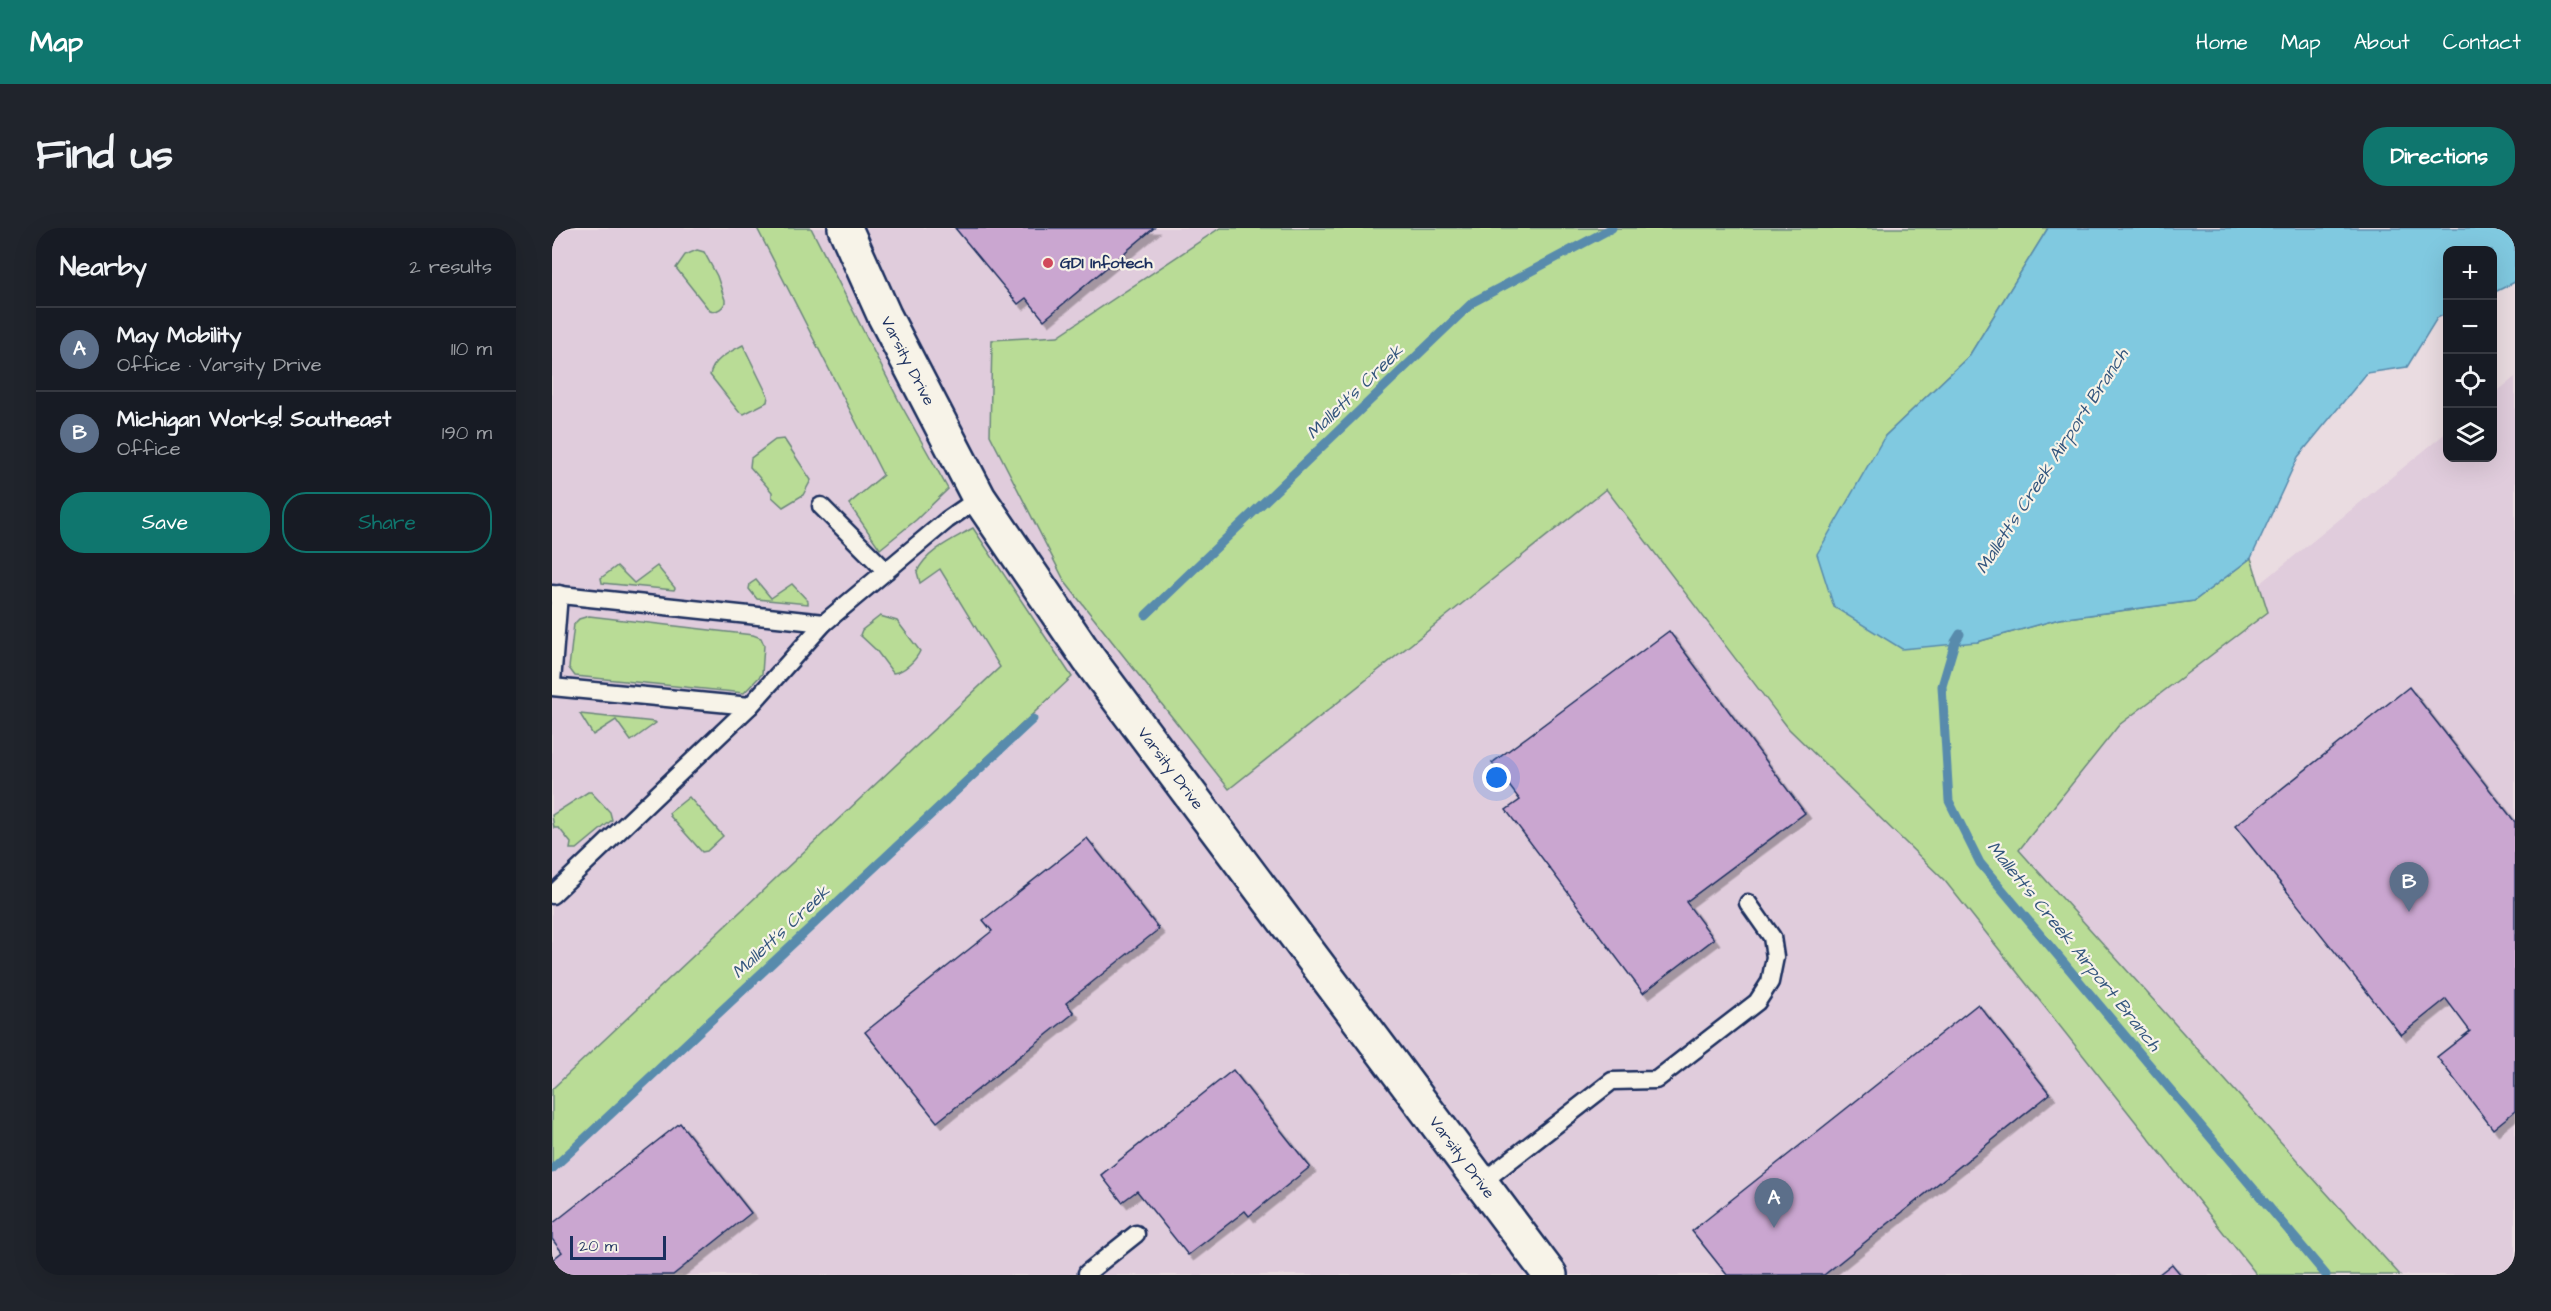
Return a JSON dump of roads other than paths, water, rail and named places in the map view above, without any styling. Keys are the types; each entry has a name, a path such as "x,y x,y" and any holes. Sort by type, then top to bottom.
{"street":[{"name":"Varsity Drive","path":"844,228 884,315 979,498 1088,658 1481,1183 1543,1272"}],"lane":[{"path":"552,895 750,706 824,623 947,520 979,498"},
{"path":"821,506 886,571"},
{"path":"552,682 555,594 824,623"},
{"path":"552,687 750,706"},
{"path":"1481,1183 1612,1081 1656,1080 1757,1002 1770,982 1775,957 1772,937 1748,903"},
{"path":"1088,1275 1087,1273 1136,1234"}],"water":[{"path":"2048,228 2515,228 2515,282 2497,291 2497,246 2443,246 2443,315 2437,318 2407,367 2367,373 2298,457 2251,558 2194,601 2059,619 1977,642 1902,649 1834,607 1817,554 1885,436 1969,356"}],"waterway":[{"name":"Mallett's Creek","path":"1146,615 1473,302 1612,228"},
{"name":"Mallett's Creek Airport Branch","path":"1960,634 1955,642 1942,686 1949,801 1980,863 2326,1275"},
{"name":"Mallett's Creek","path":"552,1169 1033,719"}],"place":[{"name":"GDI Infotech","path":"1048,263"},
{"name":"Michigan Works! Southeast","path":"2409,912"},
{"name":"May Mobility","path":"1774,1228"}]}
